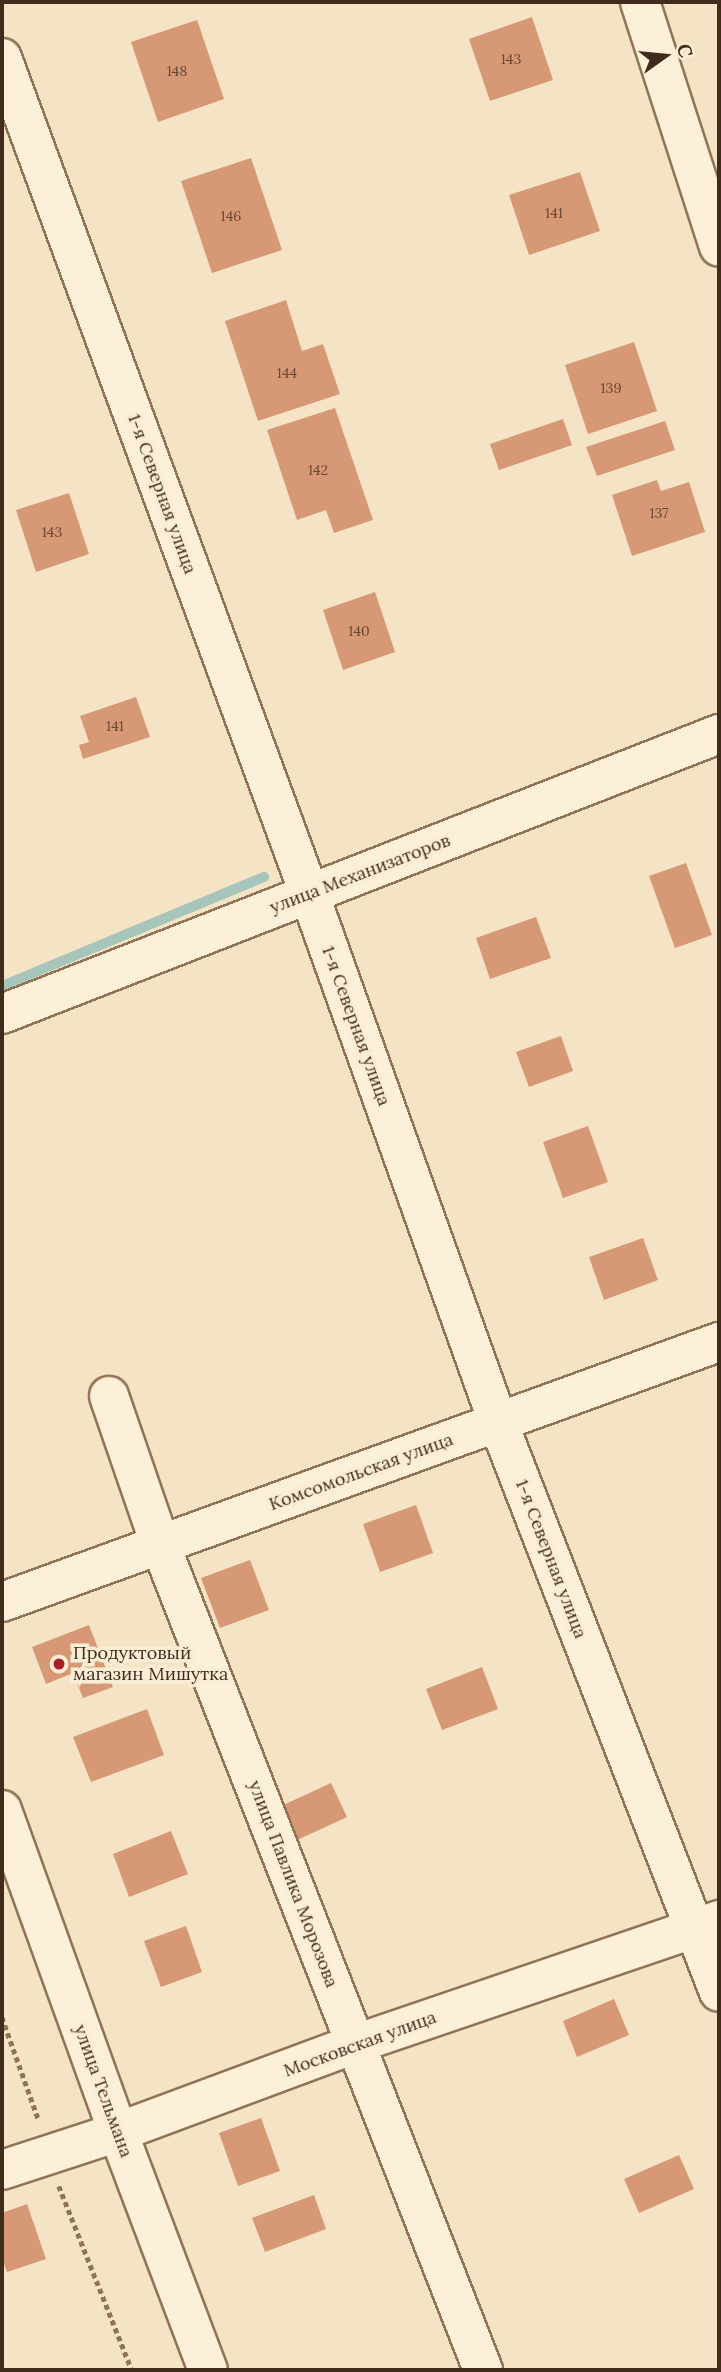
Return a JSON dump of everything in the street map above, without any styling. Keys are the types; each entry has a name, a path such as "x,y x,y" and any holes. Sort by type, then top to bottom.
{"street":[{"path":"639,2 719,247"},
{"name":"1-я Северная улица","path":"2,58 309,893 498,1422 707,1924 719,1992"},
{"name":"улица Механизаторов","path":"2,1014 719,734"},
{"name":"Комсомольская улица","path":"2,1602 719,1342"},
{"name":"улица Павлика Морозова","path":"109,1396 160,1544 483,2370"},
{"name":"улица Тельмана","path":"2,1810 118,2132 208,2370"},
{"name":"Московская улица","path":"2,2170 118,2132 355,2044 707,1924"}],"path":[{"path":"2,2017 51,2154 56,2178 132,2370"}],"building":[{"path":"532,17 553,80 490,101 469,39"},
{"path":"197,20 224,99 158,122 131,42"},
{"path":"251,158 282,250 212,273 181,181"},
{"path":"580,172 600,231 529,255 509,195"},
{"path":"286,300 302,351 323,344 340,394 258,421 225,321"},
{"path":"634,342 657,411 588,434 565,365"},
{"path":"335,408 373,520 334,533 326,510 297,520 267,430"},
{"path":"563,419 572,445 499,470 490,444"},
{"path":"665,421 675,450 597,476 586,447"},
{"path":"657,480 661,491 689,482 705,532 632,556 612,495"},
{"path":"69,493 89,554 36,572 16,510"},
{"path":"375,592 395,652 343,670 323,610"},
{"path":"136,697 150,737 83,759 79,745 89,742 80,716"},
{"path":"686,863 712,935 675,948 649,876"},
{"path":"536,917 551,958 490,979 476,938"},
{"path":"561,1036 573,1071 529,1087 516,1052"},
{"path":"588,1126 608,1182 563,1198 543,1142"},
{"path":"643,1238 658,1280 604,1300 589,1257"},
{"path":"416,1505 433,1553 380,1572 363,1524"},
{"path":"250,1560 269,1610 220,1628 201,1578"},
{"path":"89,1625 113,1687 83,1698 73,1673 46,1684 32,1647"},
{"path":"482,1667 498,1709 442,1730 426,1689"},
{"path":"147,1709 164,1755 91,1782 73,1737"},
{"path":"331,1783 347,1817 295,1841 279,1807"},
{"path":"171,1831 188,1874 129,1897 113,1854"},
{"path":"186,1926 202,1972 161,1987 144,1941"},
{"path":"614,1999 629,2035 577,2057 563,2021"},
{"path":"261,2118 280,2171 238,2186 219,2133"},
{"path":"679,2155 694,2189 639,2213 624,2179"},
{"path":"314,2195 326,2229 265,2252 252,2218"},
{"path":"27,2204 46,2259 7,2272 2,2258 2,2213"}],"waterway":[{"path":"2,986 264,877"}],"place":[{"name":"Продуктовый магазин Мишутка","path":"59,1664"}]}
